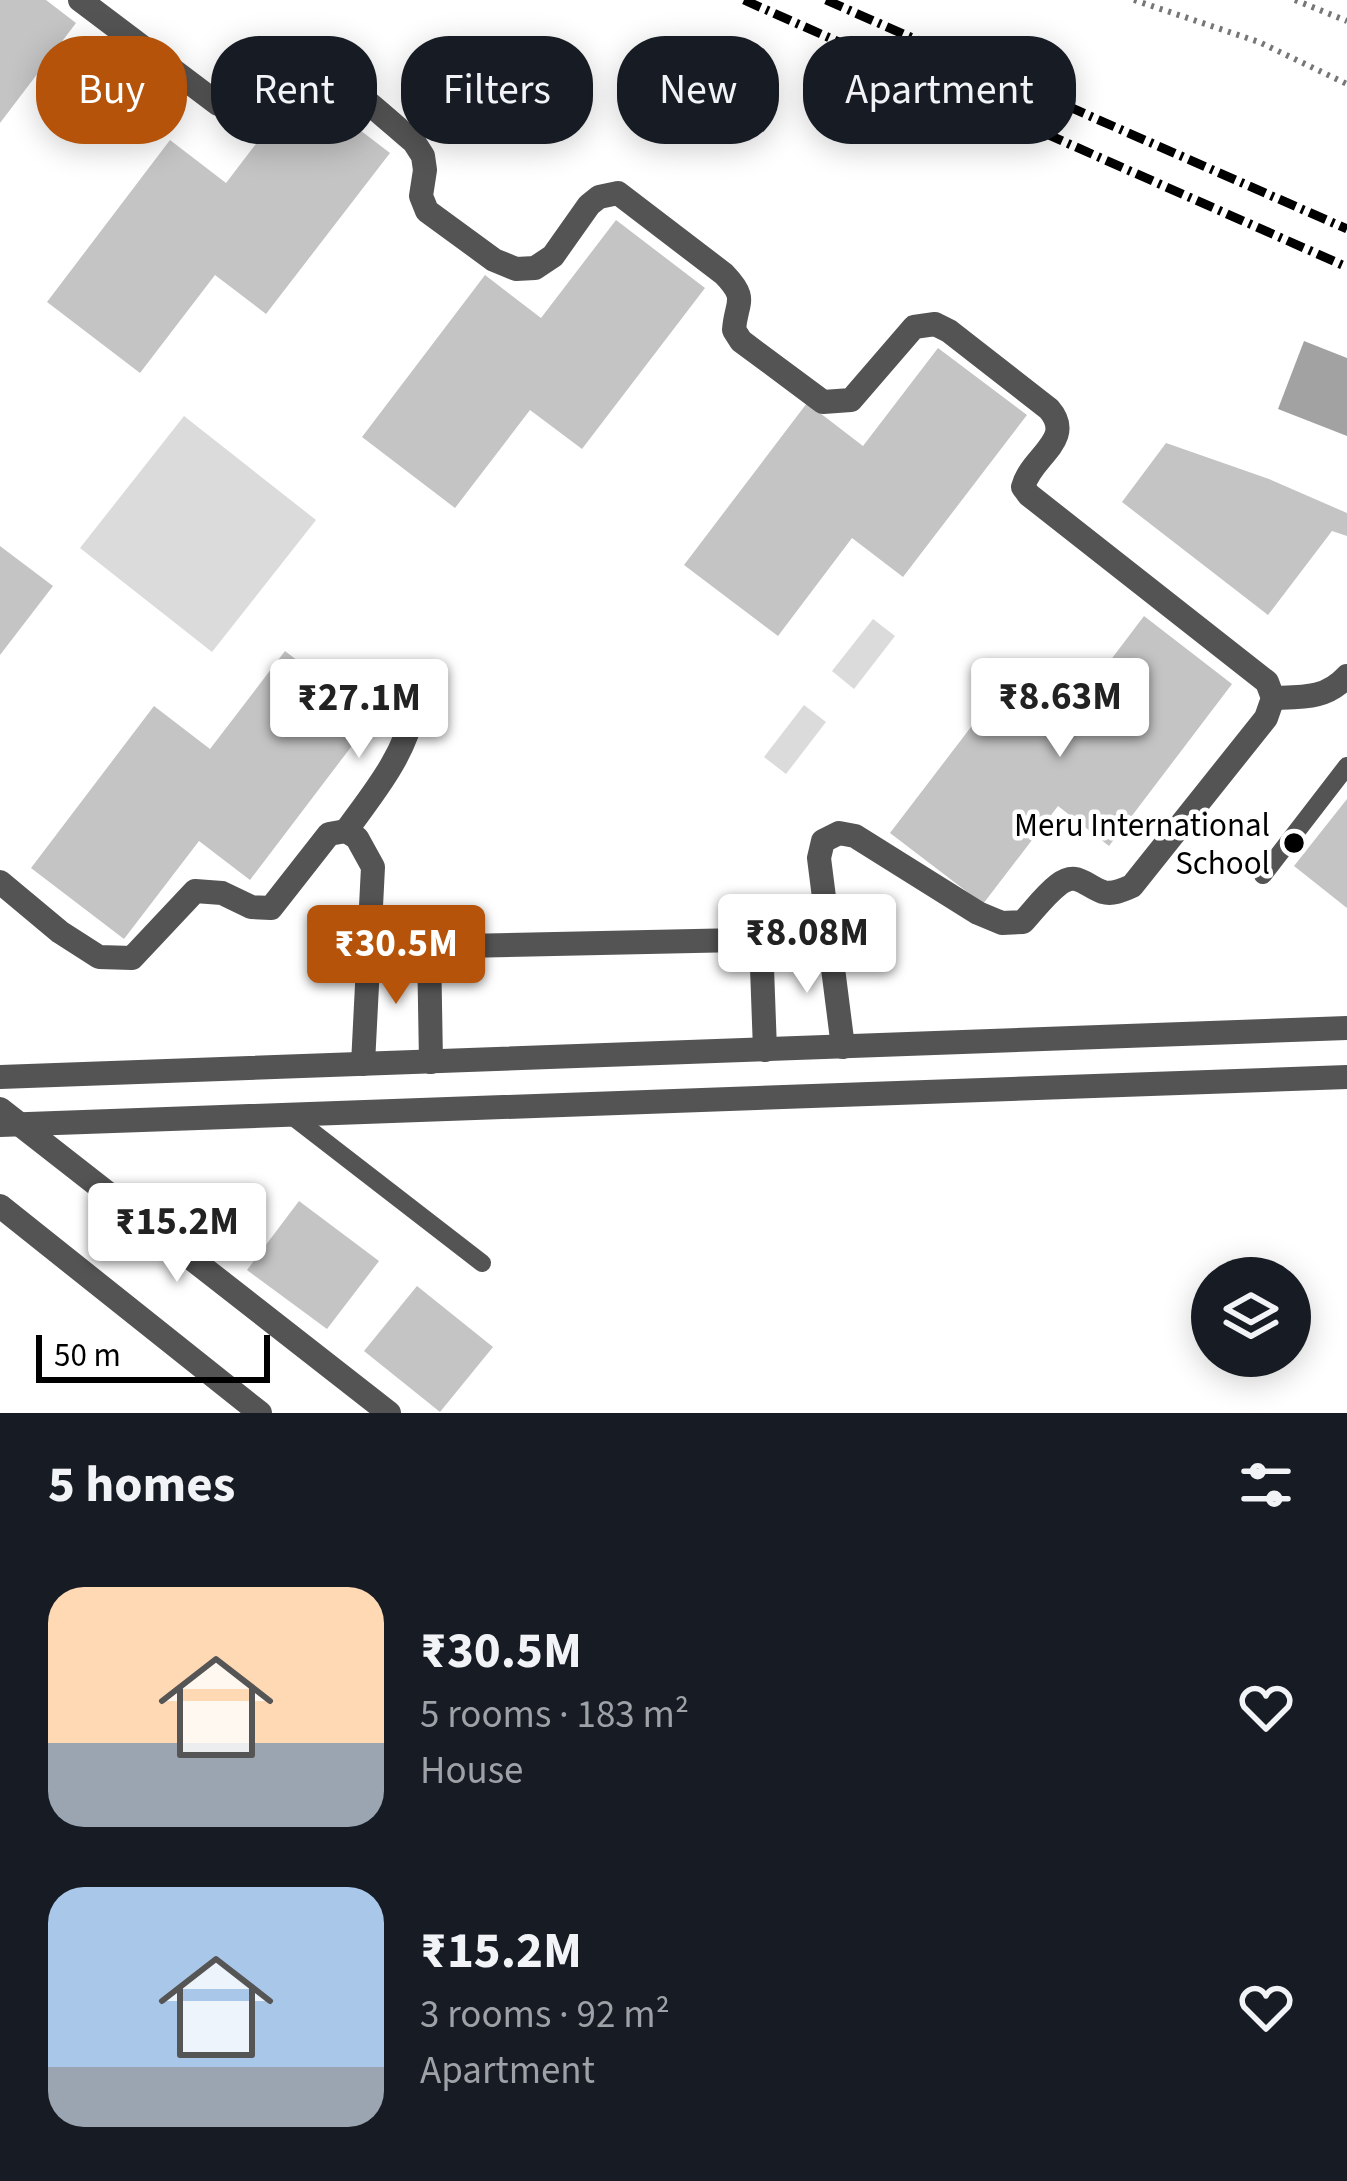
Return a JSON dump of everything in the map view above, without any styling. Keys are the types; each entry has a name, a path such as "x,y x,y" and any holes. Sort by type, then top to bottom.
{"street":[{"path":"80,0 218,104 238,107 255,100 289,68 306,63 328,71 414,142 423,156 422,196 427,211 494,260 516,269 535,268 553,256 589,205 618,193 736,286 741,297 734,330 741,341 823,402 851,400 914,327 935,324 949,331 1058,419 1057,437 1025,477 1023,487 1029,495 1267,682 1274,698 1266,718 1132,886 1119,892 1106,893 1079,878 1066,880 1023,922 1002,923 978,913 855,836 839,833 823,841 819,858 843,1047"},
{"path":"1274,698 1321,696 1347,676"},
{"path":"346,831 396,761 414,709"},
{"path":"0,882 99,958 132,958 195,890 222,893 251,907 271,908 328,833 346,831 357,838 373,867 363,1064"},
{"path":"369,948 830,938"},
{"path":"760,940 765,1050"},
{"path":"429,946 431,1062"},
{"path":"0,1077 1347,1028"},
{"path":"11,1125 1347,1077"},
{"path":"0,1109 11,1125 389,1413"},
{"path":"0,1206 260,1413"}],"lane":[{"path":"1262,875 1347,766"},
{"path":"288,1113 482,1263"}],"path":[{"path":"1134,0 1259,43 1347,83"},
{"path":"1295,0 1347,21"}],"shaded area":[{"path":"1304,341 1347,358 1347,436 1278,409"},
{"path":"184,416 316,520 212,652 80,548"},
{"path":"873,619 895,636 854,689 832,671"},
{"path":"804,705 826,722 786,774 764,757"}],"building":[{"path":"0,0 46,0 76,23 66,36 36,36 36,76 0,123"},
{"path":"377,143 390,153 266,314 215,275 140,373 47,302 167,144 175,144 226,183 256,144"},
{"path":"616,220 705,288 582,449 530,410 455,508 362,437 485,275 541,318"},
{"path":"938,348 1027,415 903,577 852,538 778,636 684,565 807,403 863,446"},
{"path":"1166,443 1347,513 1347,536 1332,531 1268,615 1122,502"},
{"path":"0,546 53,586 0,655"},
{"path":"1144,616 1232,684 1109,846 1058,806 983,904 890,833 1013,672 1069,715"},
{"path":"285,651 373,718 250,880 199,841 124,939 31,868 154,706 210,749"},
{"path":"1347,799 1347,908 1294,866"},
{"path":"299,1201 379,1261 327,1329 247,1270"},
{"path":"417,1286 493,1347 440,1412 364,1351"}],"railway":[{"path":"744,0 1347,267"},
{"path":"826,0 1347,229"}],"place":[{"name":"Meru International School","path":"1294,843"}]}
